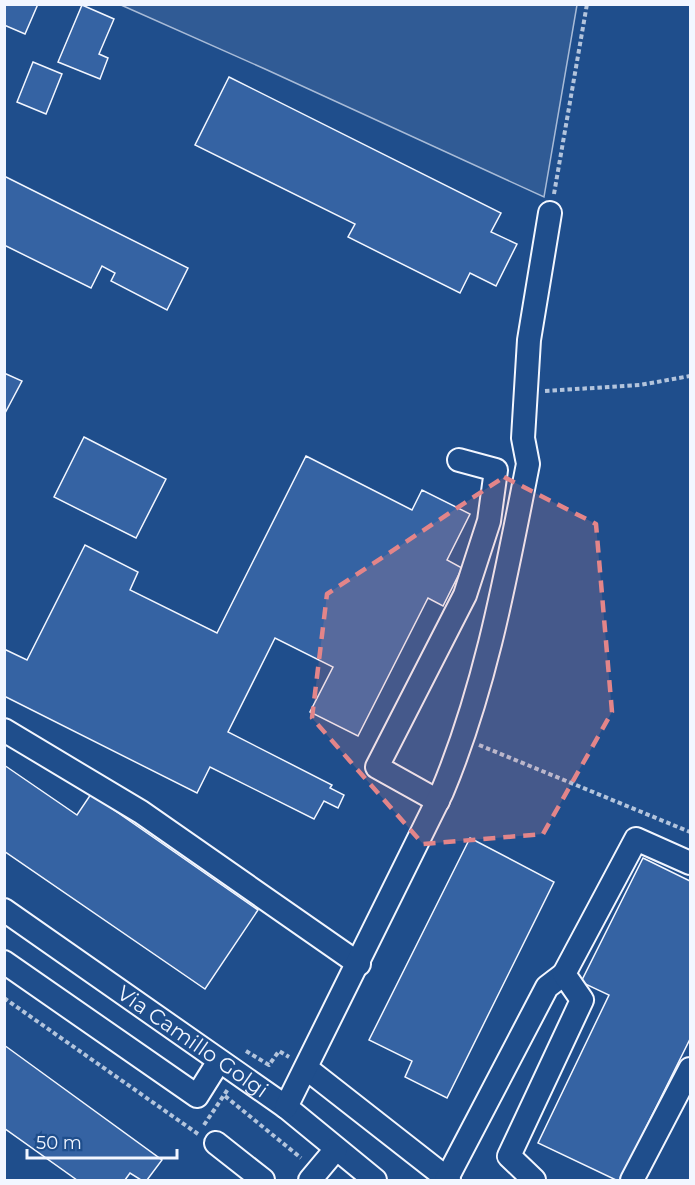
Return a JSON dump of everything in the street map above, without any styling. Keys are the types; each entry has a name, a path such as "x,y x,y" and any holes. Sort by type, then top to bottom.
{"street":[{"path":"286,1107 438,801 464,739 481,685 528,464 523,438 529,340 550,213"},
{"path":"438,801 377,767 465,595 489,521 496,470 459,460"},
{"path":"4,730 141,812 359,964"},
{"path":"306,1068 447,1180 547,987 564,974 636,839 690,863"},
{"name":"Via Camillo Golgi","path":"4,910 286,1107 375,1180"},
{"path":"4,962 197,1096 219,1061"},
{"path":"534,1180 509,1156 582,999 564,974"},
{"path":"632,1180 690,1069"},
{"path":"216,1143 263,1180"},
{"path":"314,1176 336,1149"}],"path":[{"path":"550,213 587,4"},
{"path":"526,393 640,385 690,376"},
{"path":"464,739 690,832"},
{"path":"225,1096 314,1176"}],"highlighted area":[{"path":"504,477 596,524 612,712 543,834 423,844 312,718 327,594"}],"shaded area":[{"path":"121,5 577,5 544,197 265,69"}],"building":[{"path":"4,4 38,4 25,34 4,25"},
{"path":"82,5 114,19 99,54 108,58 100,79 58,62"},
{"path":"33,62 62,74 46,114 17,102"},
{"path":"229,77 501,213 491,232 517,244 496,286 470,273 460,293 348,237 355,224 195,145"},
{"path":"4,176 188,268 167,310 111,281 115,273 102,266 91,288 4,245"},
{"path":"4,373 22,381 4,415"},
{"path":"84,437 166,479 136,538 54,497"},
{"path":"306,456 412,510 422,490 470,514 447,560 462,568 443,606 428,598 358,736 310,712 333,667 275,638 228,732 332,785 330,788 344,795 338,808 324,801 314,819 210,767 197,793 4,696 4,649 27,660 85,545 138,572 130,590 217,633"},
{"path":"4,765 77,815 91,794 258,910 205,989 4,851"},
{"path":"470,838 554,882 447,1098 405,1077 412,1061 369,1040"},
{"path":"643,858 690,881 690,1039 620,1180 616,1180 538,1143 609,995 581,982"},
{"path":"4,1045 162,1160 147,1180 141,1180 130,1173 125,1180 77,1180 4,1128"}]}
